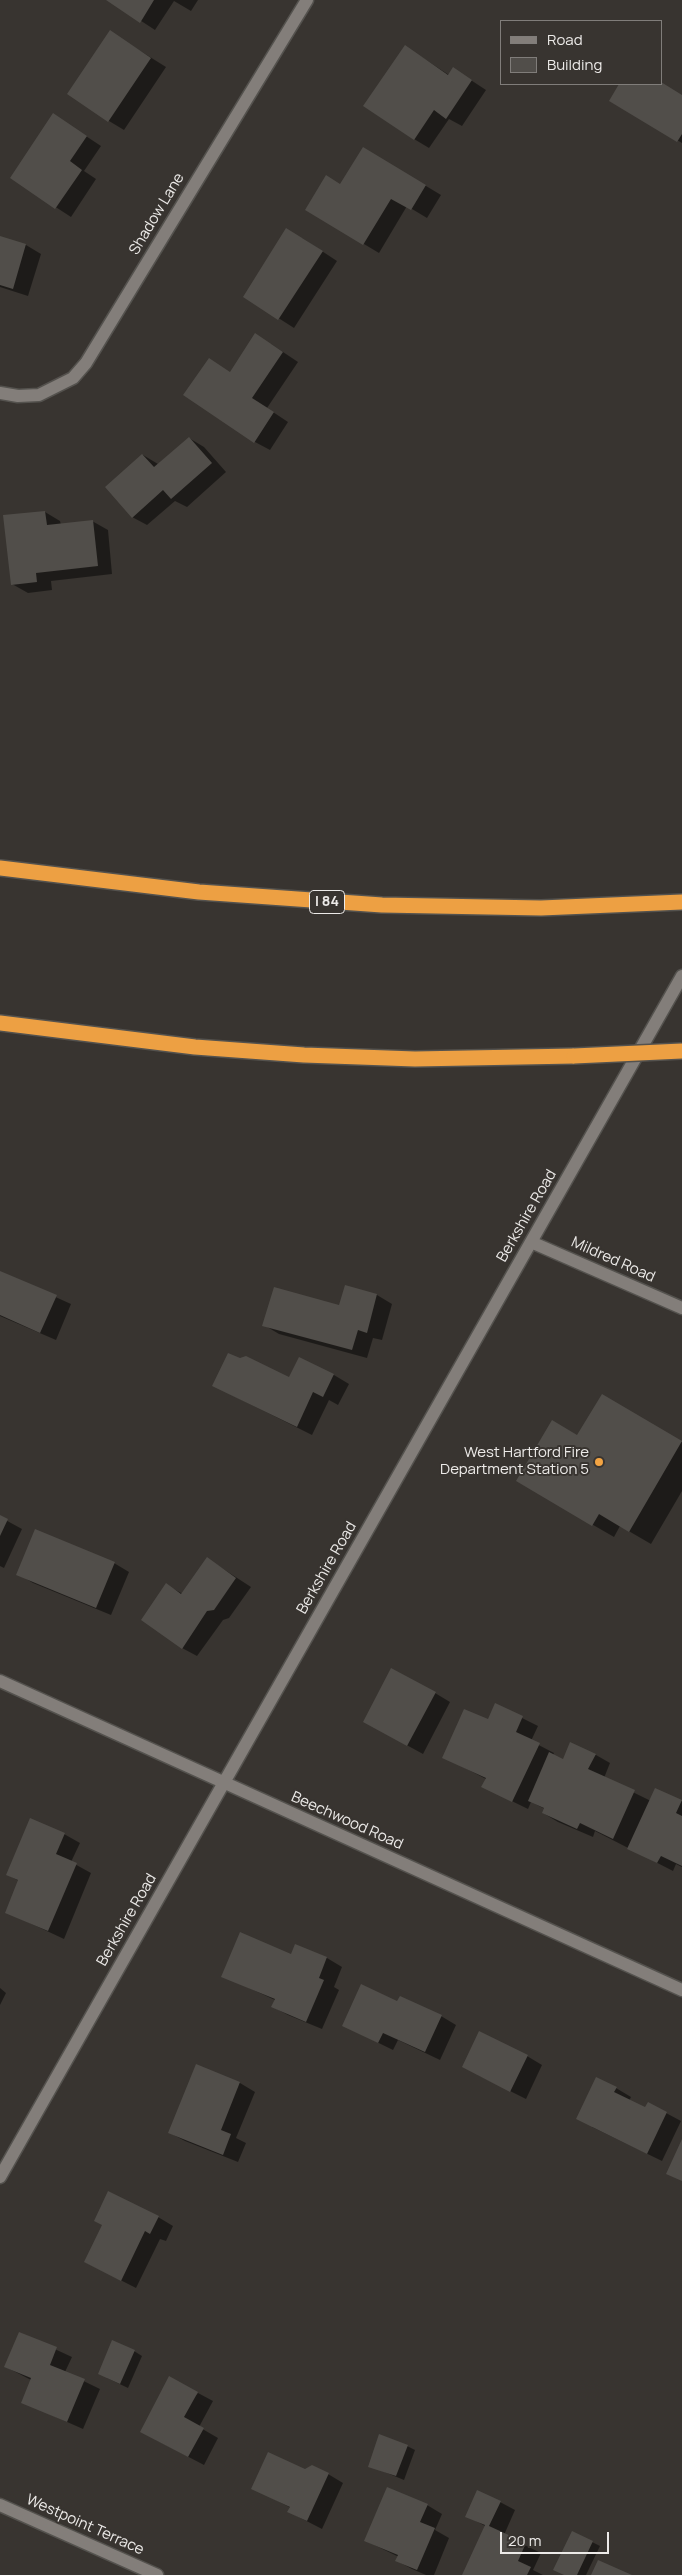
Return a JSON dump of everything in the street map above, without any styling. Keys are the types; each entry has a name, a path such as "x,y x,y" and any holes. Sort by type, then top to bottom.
{"highway":[{"name":"I 84","path":"0,868 199,892 382,905 541,908 682,902"},
{"path":"0,1023 186,1046 304,1055 415,1059 574,1056 682,1051"}],"street":[{"name":"Shadow Lane","path":"0,393 18,396 39,395 73,378 86,362 307,0"},
{"name":"Berkshire Road","path":"0,2177 682,976"},
{"name":"Mildred Road","path":"531,1242 682,1308"},
{"name":"Beechwood Road","path":"0,1681 223,1784 682,1990"},
{"name":"Westpoint Terrace","path":"0,2504 157,2575"}],"building":[{"path":"106,0 154,0 140,23"},
{"path":"110,30 151,58 108,122 67,94"},
{"path":"405,45 448,75 453,67 472,80 446,119 434,110 414,140 363,106"},
{"path":"662,83 682,95 682,134 677,142 609,101 618,85 662,85"},
{"path":"53,113 87,136 70,161 82,170 55,209 10,178"},
{"path":"363,147 426,185 411,210 391,199 363,245 305,210 326,175 340,184"},
{"path":"286,228 323,251 278,320 243,297"},
{"path":"0,236 26,244 13,289 0,285"},
{"path":"255,333 283,352 252,398 274,412 254,443 183,395 209,358 230,372"},
{"path":"189,437 212,463 171,499 163,490 132,518 105,487 142,454 154,467"},
{"path":"45,511 47,525 93,520 98,566 36,573 37,582 11,585 3,515"},
{"path":"0,1271 57,1295 40,1333 0,1315"},
{"path":"345,1285 377,1294 367,1333 358,1330 352,1350 262,1326 274,1287 339,1305"},
{"path":"228,1353 240,1358 246,1356 289,1377 299,1357 334,1374 323,1397 313,1392 297,1427 212,1386"},
{"name":"West Hartford Fire Department Station 5","path":"602,1394 682,1441 629,1532 599,1514 592,1526 516,1481 552,1420 577,1435"},
{"path":"0,1515 8,1519 0,1536"},
{"path":"35,1529 115,1562 96,1608 16,1575"},
{"path":"207,1557 236,1578 214,1610 207,1611 182,1649 141,1620 166,1583 181,1594"},
{"path":"391,1668 436,1692 407,1746 363,1722"},
{"path":"495,1703 523,1716 516,1732 540,1743 512,1802 481,1787 486,1778 442,1758 464,1709 488,1719"},
{"path":"570,1742 596,1754 588,1769 635,1790 613,1839 580,1823 577,1829 542,1813 544,1808 528,1801 549,1752 563,1759"},
{"path":"655,1788 682,1800 676,1813 682,1816 682,1866 661,1856 657,1863 627,1849"},
{"path":"30,1818 65,1833 56,1854 77,1863 48,1931 5,1913 18,1880 6,1875"},
{"path":"240,1932 291,1954 295,1944 327,1957 319,1978 324,1980 306,2022 271,2007 275,1999 221,1977"},
{"path":"361,1984 397,2001 400,1996 442,2015 425,2052 383,2033 378,2043 342,2026"},
{"path":"479,2031 528,2055 510,2092 462,2067"},
{"path":"196,2064 240,2082 221,2130 231,2134 223,2155 168,2133"},
{"path":"596,2077 617,2087 614,2092 645,2107 648,2102 667,2112 647,2154 576,2119"},
{"path":"682,2139 682,2181 666,2174"},
{"path":"108,2191 159,2216 150,2234 145,2231 121,2281 84,2262 102,2225 94,2221"},
{"path":"19,2332 57,2347 50,2365 85,2379 67,2422 21,2403 31,2378 4,2367"},
{"path":"112,2340 135,2350 120,2384 98,2374"},
{"path":"169,2376 198,2392 184,2417 204,2428 188,2457 140,2432"},
{"path":"379,2434 408,2445 396,2476 368,2467"},
{"path":"268,2452 305,2469 312,2465 329,2473 307,2521 287,2512 290,2507 251,2489"},
{"path":"387,2487 428,2504 420,2522 435,2528 417,2570 395,2561 398,2555 364,2541"},
{"path":"477,2490 501,2501 489,2526 526,2543 518,2561 531,2567 527,2575 462,2575 485,2525 465,2517"},
{"path":"572,2531 593,2541 577,2575 564,2575 553,2570"},
{"path":"598,2560 632,2575 591,2575"}],"place":[{"name":"West Hartford Fire Department Station 5","path":"599,1462"}]}
